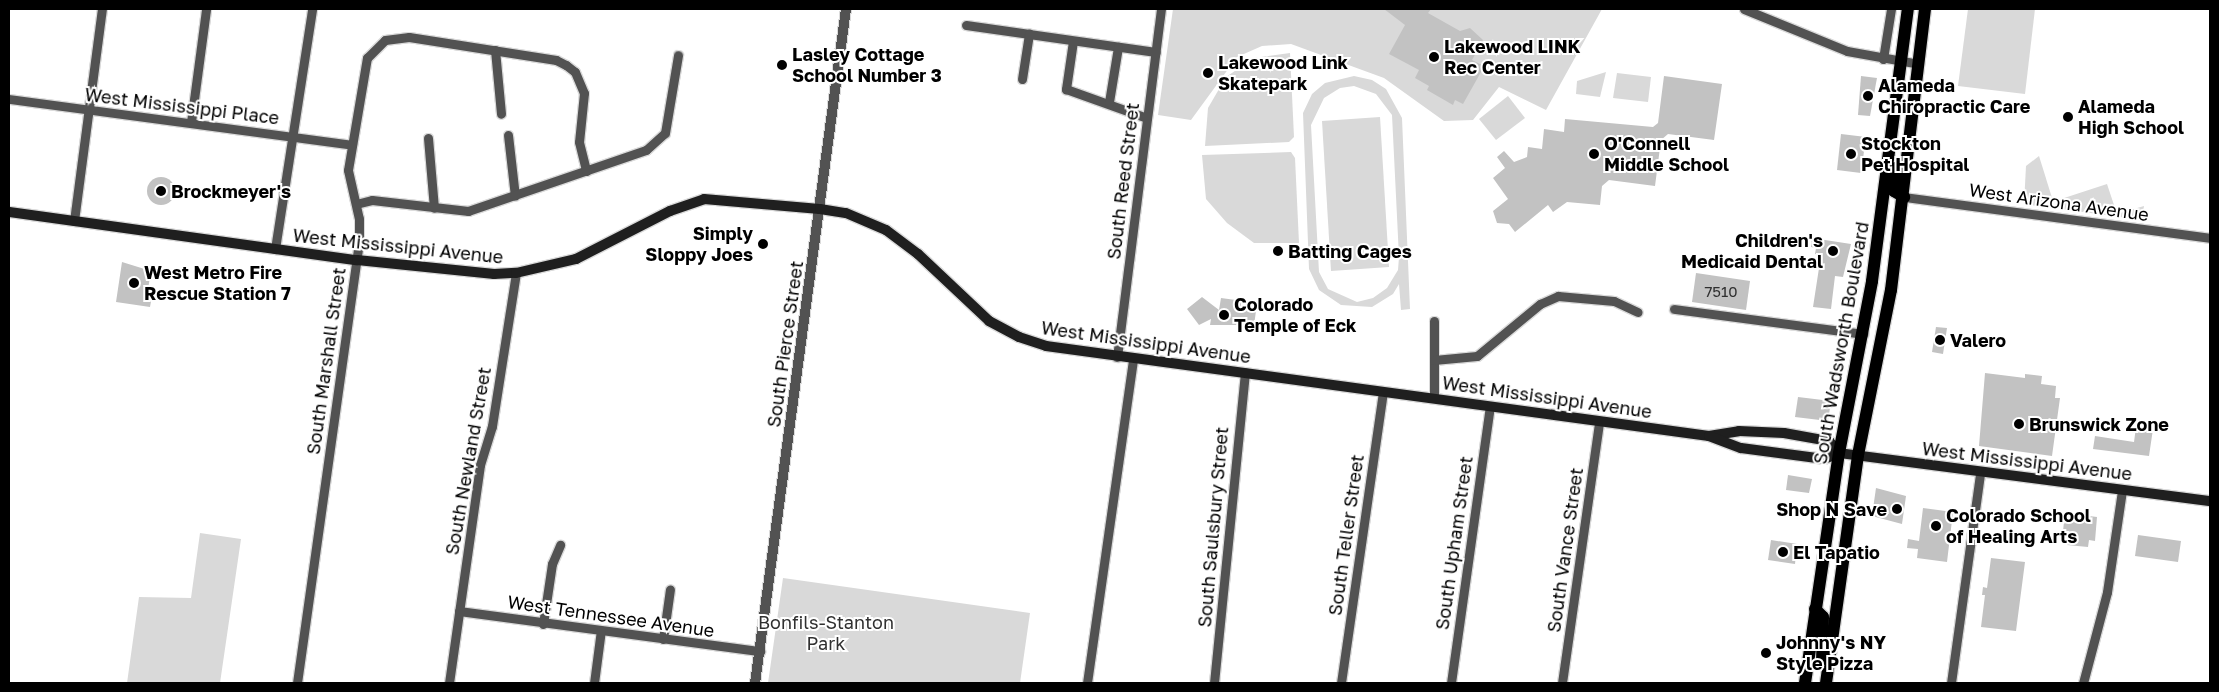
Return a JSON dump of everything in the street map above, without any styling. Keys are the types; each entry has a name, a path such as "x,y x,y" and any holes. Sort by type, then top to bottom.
{"main road":[{"name":"South Wadsworth Boulevard","path":"1804,683 1839,453 1863,334 1908,9"},
{"name":"South Wadsworth Boulevard","path":"1825,683 1858,455 1886,320 1904,197 1925,9"},
{"path":"1891,136 1896,153 1894,191 1904,197"},
{"name":"West Mississippi Avenue","path":"9,212 357,260 476,274 516,274 589,254 670,210 704,199 820,209 861,218 898,237 966,302 1005,331 1046,346 1709,436 1740,448 1824,459 1839,453 1858,455 1980,473 2210,501"},
{"name":"West Mississippi Avenue","path":"1709,436 1739,431 1784,433 1829,441 1839,453"},
{"path":"1815,609 1823,617 1825,683"}],"street":[{"path":"74,221 102,9"},
{"path":"191,122 206,9"},
{"path":"275,249 290,136 298,111 312,9"},
{"name":"South Pierce Street","path":"755,683 846,9"},
{"name":"South Reed Street","path":"1117,357 1162,9"},
{"path":"1744,9 1836,47 1883,59 1919,64"},
{"path":"1883,59 1891,9"},
{"path":"966,25 1156,52"},
{"path":"1022,79 1029,34"},
{"name":"South Marshall Street","path":"298,683 357,260 360,230 356,204 348,183 363,74 375,47 394,37 409,37 495,50"},
{"path":"1073,41 1066,89 1078,96 1109,102 1147,118"},
{"path":"1109,102 1118,47"},
{"path":"501,114 495,50 556,60 575,72 581,82 584,104 578,142 586,171"},
{"path":"356,204 372,200 434,208 468,210 515,196 646,150 665,133 678,55"},
{"name":"West Mississippi Place","path":"9,99 352,145"},
{"path":"508,136 515,196"},
{"path":"428,138 434,208"},
{"name":"West Arizona Avenue","path":"1904,197 2210,238"},
{"name":"South Newland Street","path":"449,683 480,465 492,426 516,274"},
{"path":"1434,360 1477,356 1540,304 1558,296 1614,301 1638,312"},
{"path":"1674,310 1863,334"},
{"path":"1434,321 1434,398"},
{"path":"1087,683 1133,359"},
{"name":"South Saulsbury Street","path":"1214,683 1245,373"},
{"name":"South Teller Street","path":"1341,683 1383,392"},
{"name":"South Upham Street","path":"1451,683 1490,407"},
{"name":"South Vance Street","path":"1562,683 1599,422"},
{"path":"1951,683 1980,473"},
{"path":"2083,683 2107,592 2122,490"},
{"path":"543,624 552,564 560,545"},
{"path":"663,639 670,589"},
{"name":"West Tennessee Avenue","path":"459,612 760,651"},
{"path":"594,683 601,630"}],"green space":[{"path":"1173,9 1602,9 1546,110 1499,87 1473,120 1444,121 1384,78 1291,44 1262,46 1237,57 1191,120 1158,115"},
{"path":"1968,9 2035,9 2025,94 1958,86"},
{"path":"1290,53 1294,137 1289,142 1205,146 1208,108 1226,77 1254,58"},
{"path":"1606,72 1600,97 1576,94 1577,81"},
{"path":"1617,73 1651,77 1648,102 1613,98"},
{"path":"1354,76 1372,80 1386,89 1402,118 1410,309 1401,310 1399,284 1393,294 1372,307 1341,305 1319,290 1309,269 1303,113 1312,94 1325,83","holes":["1354,86 1376,94 1392,115 1399,257 1398,270 1387,288 1373,298 1357,302 1328,289 1319,272 1311,125 1324,98 1340,88"]},
{"path":"1508,96 1525,118 1496,140 1479,119"},
{"path":"1380,117 1389,267 1331,271 1322,121"},
{"path":"1291,152 1295,158 1299,243 1254,243 1227,223 1206,199 1202,155"},
{"path":"2039,156 2053,201 2037,206 2024,204 2026,166"},
{"path":"2107,184 2117,214 2144,206 2142,220 2061,209 2058,200"},
{"path":"200,533 241,539 220,683 127,683 139,597 191,598"},
{"name":"Bonfils-Stanton Park","path":"783,578 1030,613 1020,683 768,683"}],"building":[{"name":"Lakewood LINK Rec Center","path":"1384,9 1431,9 1428,13 1460,31 1470,28 1483,40 1472,60 1482,65 1481,72 1463,104 1455,100 1453,105 1427,90 1429,86 1415,78 1419,70 1389,54 1405,25"},
{"name":"O'Connell Middle School","path":"1664,76 1722,84 1714,140 1668,134 1661,140 1655,186 1609,180 1602,186 1600,205 1567,202 1553,212 1548,205 1515,232 1509,224 1497,223 1493,211 1508,199 1493,178 1505,168 1497,157 1504,151 1514,162 1527,157 1528,147 1542,149 1544,129 1564,132 1565,119 1653,127 1658,123"},
{"name":"Alameda Chiropractic Care","path":"1861,76 1877,78 1870,116 1858,115"},
{"name":"Stockton Pet Hospital","path":"1841,134 1866,137 1861,173 1837,170"},
{"name":"Brockmeyer's","path":"161,177 171,181 175,191 171,201 161,205 151,201 147,191 151,181"},
{"path":"1812,238 1851,244 1843,277 1835,276 1831,309 1813,307 1821,255 1815,254 1816,248 1811,247"},
{"name":"West Metro Fire Rescue Station 7","path":"122,262 151,271 147,295 152,296 150,307 116,302"},
{"path":"1696,273 1750,281 1746,310 1692,302"},
{"name":"Colorado Temple of Eck","path":"1202,297 1219,310 1221,298 1243,301 1242,309 1256,311 1254,325 1210,325 1211,319 1199,325 1187,309"},
{"name":"Valero","path":"1936,327 1947,328 1943,354 1932,352"},
{"name":"Brunswick Zone","path":"1985,373 2025,378 2025,374 2042,376 2041,384 2056,386 2055,398 2060,398 2052,456 1979,446"},
{"path":"1798,397 1831,401 1828,421 1795,417"},
{"path":"2136,427 2153,429 2149,456 2093,449 2095,436 2134,442"},
{"path":"1788,475 1812,479 1809,493 1786,490"},
{"path":"1876,488 1906,496 1902,524 1872,516"},
{"name":"Colorado School of Healing Arts","path":"1923,508 1953,512 1947,562 1917,558 1918,549 1907,548 1908,539 1919,541"},
{"path":"2065,513 2097,517 2095,541 2089,540 2088,547 2067,545 2069,531 2063,531"},
{"path":"2138,535 2181,541 2178,562 2135,556"},
{"name":"El Tapatio","path":"1771,540 1797,544 1795,564 1768,560"},
{"path":"1991,558 2025,562 2016,631 1981,627 1985,595 1982,595 1983,587 1987,588"}],"place":[{"name":"Lakewood LINK Rec Center","path":"1434,57"},
{"name":"Lasley Cottage School Number 3","path":"782,65"},
{"name":"Lakewood Link Skatepark","path":"1208,73"},
{"name":"Alameda Chiropractic Care","path":"1868,96"},
{"name":"Alameda High School","path":"2068,117"},
{"name":"O'Connell Middle School","path":"1594,154"},
{"name":"Stockton Pet Hospital","path":"1851,154"},
{"name":"Brockmeyer's","path":"161,191"},
{"name":"Simply Sloppy Joes","path":"763,244"},
{"name":"Batting Cages","path":"1278,251"},
{"name":"Children's Medicaid Dental","path":"1833,251"},
{"name":"West Metro Fire Rescue Station 7","path":"134,283"},
{"name":"Colorado Temple of Eck","path":"1224,315"},
{"name":"Valero","path":"1940,340"},
{"name":"Brunswick Zone","path":"2019,424"},
{"name":"Shop N Save","path":"1897,509"},
{"name":"Colorado School of Healing Arts","path":"1936,526"},
{"name":"El Tapatio","path":"1783,552"},
{"name":"Johnny's NY Style Pizza","path":"1766,653"}]}
